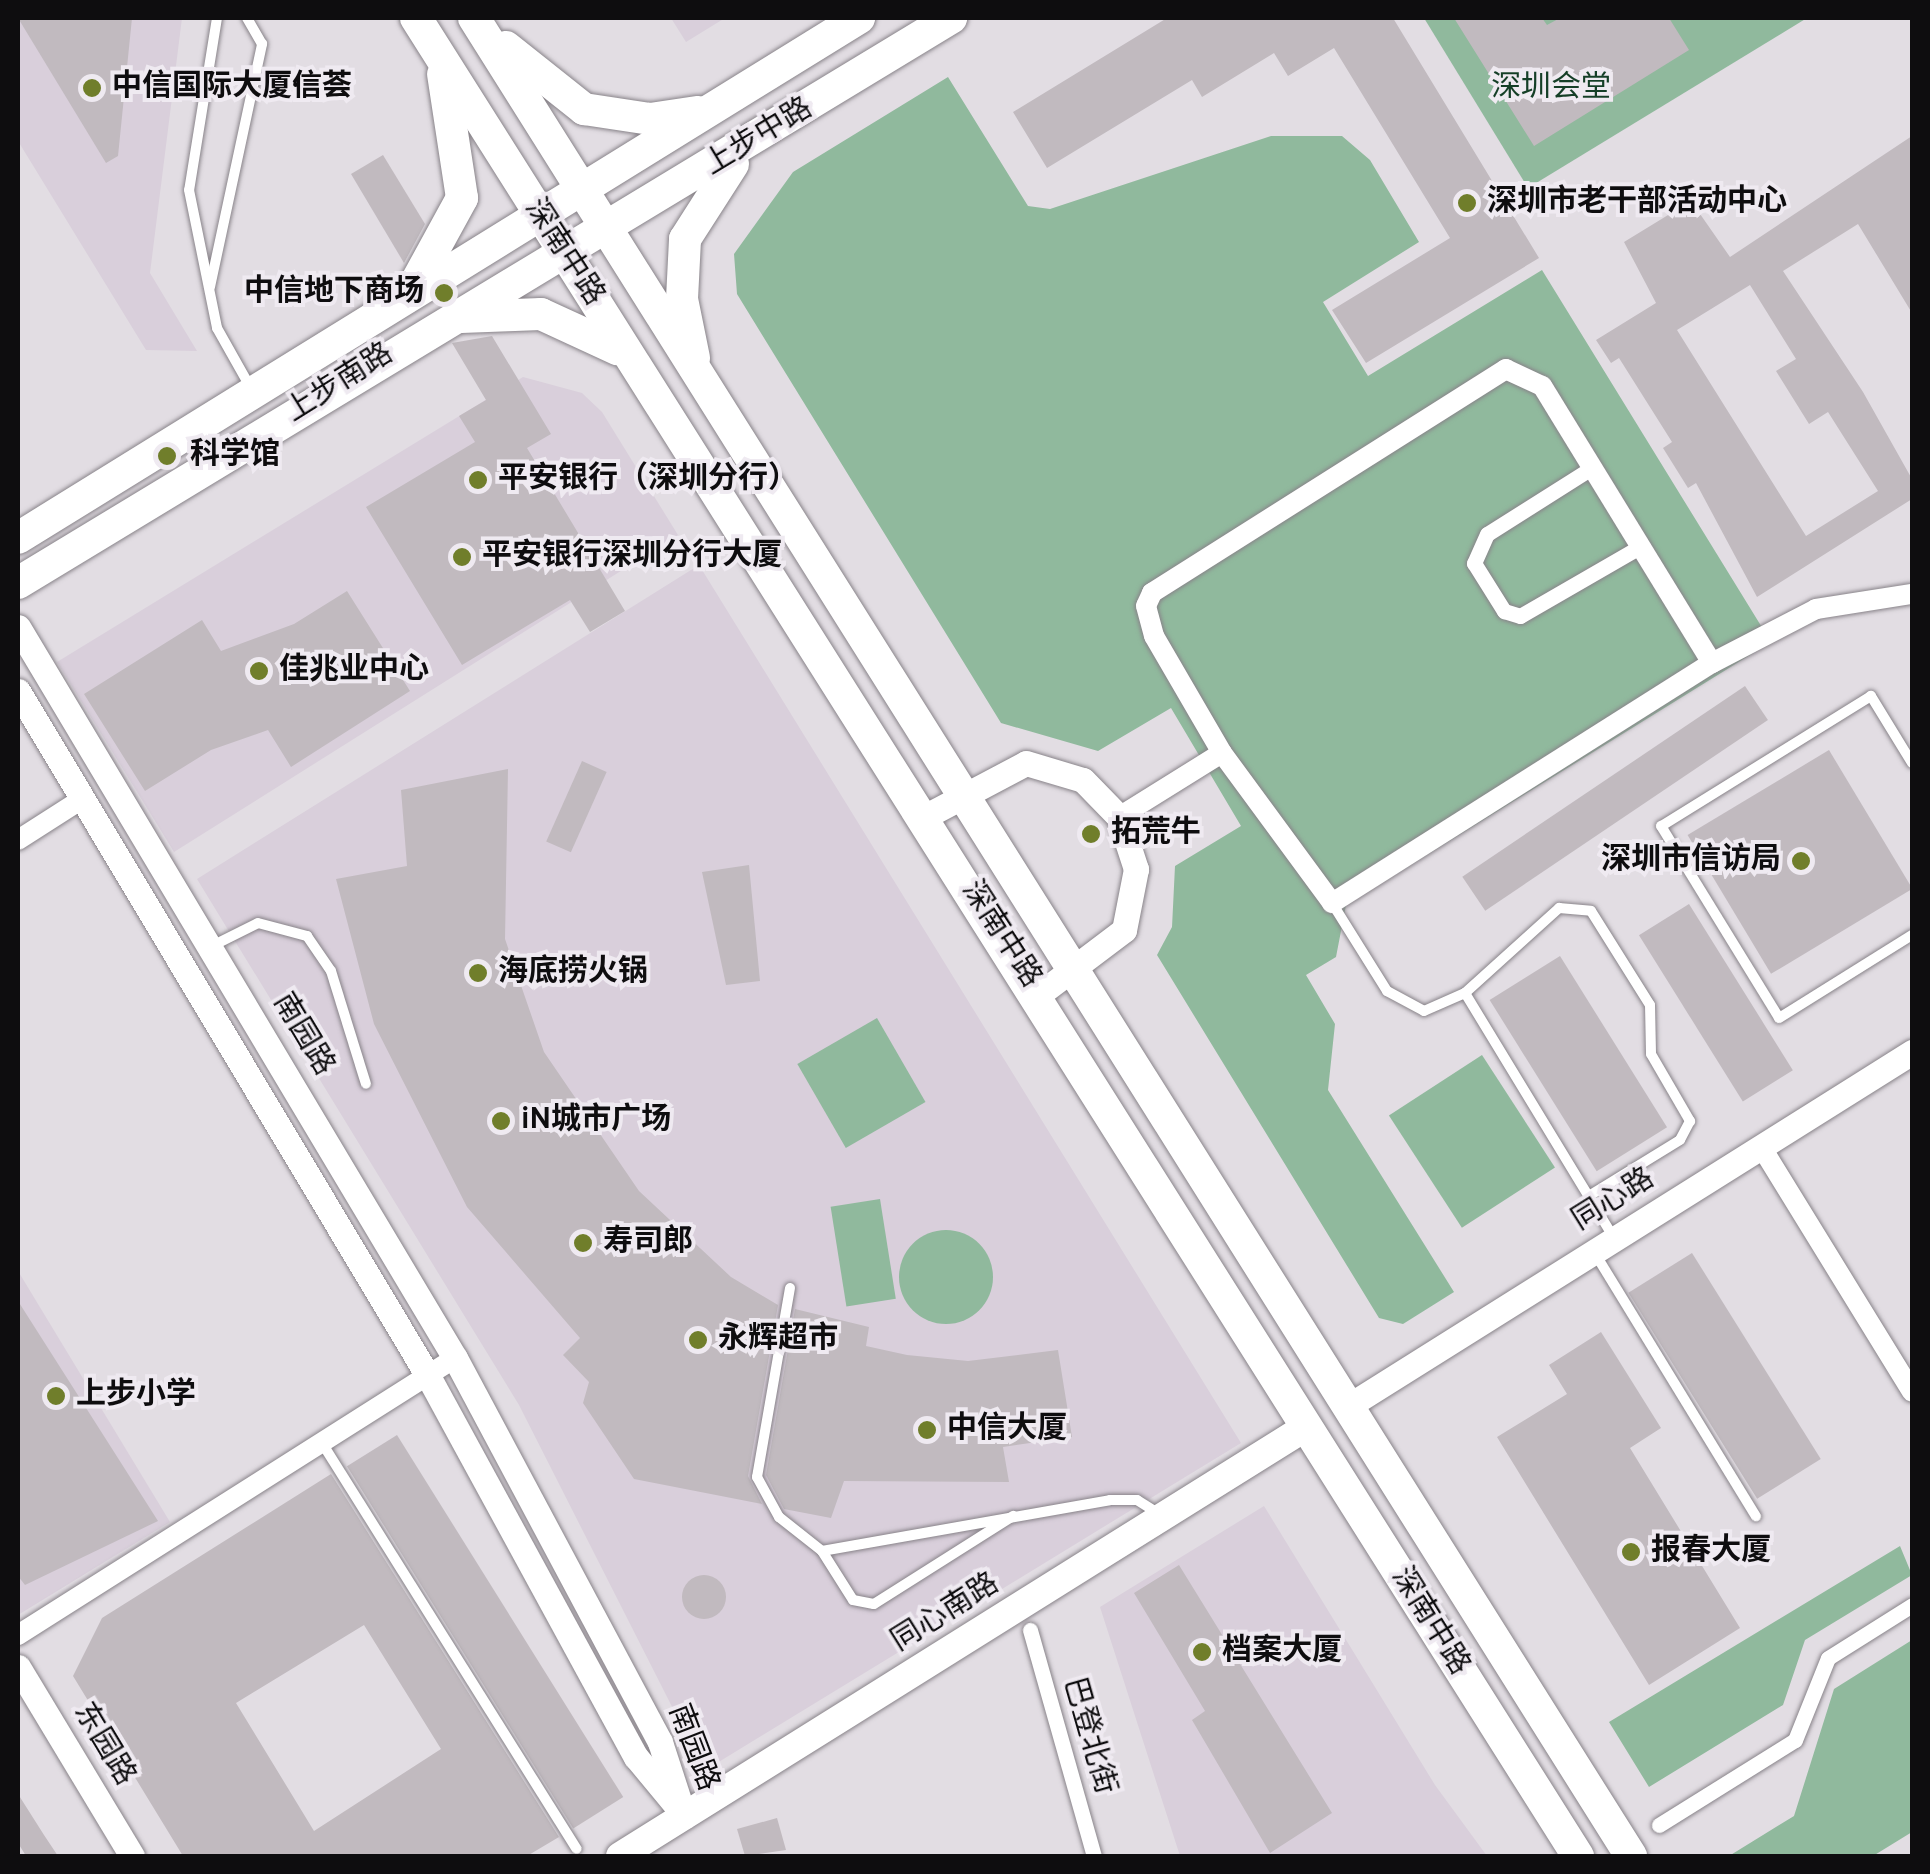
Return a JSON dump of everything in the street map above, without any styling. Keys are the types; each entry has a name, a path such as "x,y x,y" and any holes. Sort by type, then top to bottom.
{"main road":[{"name":"深南中路","path":"416,18 1038,995 1306,1428 1578,1856"},
{"name":"深南中路","path":"475,18 704,396 968,790 1631,1856"},
{"path":"475,18 584,109 650,119 717,108"},
{"name":"上步中路","path":"539,216 859,18"},
{"name":"上步中路","path":"562,252 752,144 952,18"},
{"path":"408,296 462,198 440,54"},
{"path":"704,396 685,324 685,239 695,210 752,144"},
{"name":"上步南路","path":"18,538 539,216"},
{"name":"上步南路","path":"18,583 562,252"},
{"path":"438,324 502,311 562,319 608,341 641,375"},
{"name":"同心南路","path":"630,1854 684,1816 1306,1428"}],"street":[{"path":"1712,663 1532,374 1506,369 1166,581 1146,606 1147,619 1222,753 1332,902 1712,663 1816,609 1912,594"},
{"path":"1593,467 1487,534 1474,563 1504,610 1520,616 1641,546"},
{"name":"南园路","path":"18,627 455,1358 660,1742 684,1816"},
{"name":"南园路","path":"18,691 428,1376 636,1757 684,1816"},
{"path":"1120,817 1222,753"},
{"path":"924,817 1013,765 1045,765 1082,780 1120,817 1136,869 1132,911 1115,942 1038,995"},
{"path":"18,840 82,799"},
{"name":"同心路","path":"1350,1405 1912,1052"},
{"path":"1762,1148 1912,1392"},
{"path":"18,1636 455,1358"},
{"path":"1659,1825 1795,1740 1828,1658 1912,1605"},
{"name":"巴登北街","path":"1030,1630 1094,1856"},
{"name":"东园路","path":"18,1667 132,1856"}],"lane":[{"path":"216,18 189,190 208,293 253,391"},
{"path":"208,293 262,44 247,18"},
{"path":"1912,763 1871,696 1661,826 1780,1018 1912,935"},
{"path":"1332,902 1396,1001 1435,1010 1465,994 1566,904 1591,911 1650,1005 1651,1054 1690,1121 1680,1140 1589,1196"},
{"path":"212,946 258,923 306,936 331,971 366,1084"},
{"path":"1465,994 1589,1196 1604,1245 1756,1516"},
{"path":"790,1288 757,1477 779,1518 822,1551 852,1600 867,1606 1013,1516"},
{"path":"322,1442 577,1850"},
{"path":"822,1551 1124,1499 1164,1516"}],"shaded area":[{"path":"18,18 182,18 150,273 197,351 146,350 18,141"},
{"path":"671,18 725,18 686,42"},
{"path":"523,377 582,393 602,412 678,535 174,852 57,662"},
{"name":"iN城市广场","path":"699,565 1241,1443 717,1763 695,1752 519,1405 197,879"},
{"name":"上步小学","path":"18,1271 170,1522 18,1615"},
{"path":"1264,1506 1435,1785 1487,1856 1180,1856 1100,1607"}],"green space":[{"name":"深圳会堂","path":"1424,18 1807,18 1528,188"},
{"path":"948,77 1028,206 1050,209 1271,136 1342,136 1370,160 1419,242 1323,302 1368,376 1542,270 1771,642 1346,905 1336,957 1306,975 1335,1024 1328,1090 1454,1292 1403,1324 1379,1318 1157,955 1172,927 1175,866 1241,826 1171,708 1098,751 1001,723 737,294 734,254 793,172"},
{"path":"877,1018 926,1102 846,1148 797,1064"},
{"path":"1482,1055 1555,1167 1462,1228 1389,1115"},
{"path":"880,1199 896,1299 846,1307 831,1207"},
{"path":"946,1230 964,1234 979,1244 989,1259 993,1277 989,1295 979,1310 964,1320 946,1324 928,1320 913,1310 903,1295 899,1277 903,1259 913,1244 928,1234"},
{"path":"1900,1546 1912,1575 1805,1640 1783,1705 1649,1787 1609,1722"},
{"path":"1912,1640 1912,1832 1873,1856 1729,1856 1794,1816 1834,1689"}],"building":[{"name":"中信国际大厦·信荟","path":"18,18 132,18 118,156 106,163"},
{"name":"深圳市老干部活动中心","path":"1167,18 1393,18 1539,258 1366,363 1332,310 1450,238 1334,48 1288,76 1274,53 1202,97 1192,80 1047,168 1013,112"},
{"path":"1454,18 1542,18 1547,25 1560,18 1669,18 1689,50 1534,146"},
{"path":"1912,136 1912,313 1858,224 1783,271 1863,392 1912,479 1912,499 1757,597 1696,483 1688,488 1663,448 1672,442 1619,358 1611,363 1596,340 1656,303 1624,242 1691,201 1730,257","holes":["1750,285 1796,359 1776,371 1809,424 1828,412 1878,491 1806,536 1677,330"]},
{"path":"383,155 425,224 404,263 351,174"},
{"path":"492,336 551,434 527,448 625,611 590,632 570,600 462,665 366,507 475,442 459,416 486,400 452,343"},
{"name":"佳兆业中心","path":"347,591 410,691 291,767 268,730 211,750 145,791 84,694 202,620 221,651 294,624"},
{"path":"1745,686 1768,720 1485,911 1462,877"},
{"name":"深圳市信访局","path":"1829,750 1912,889 1771,974 1688,835"},
{"path":"582,761 607,772 571,852 546,841"},
{"name":"iN城市广场","path":"508,769 505,939 544,1052 639,1191 731,1277 778,1305 748,1476 762,1504 634,1479 583,1403 589,1382 563,1355 580,1338 467,1207 374,1024 336,879 407,866 401,790"},
{"path":"749,865 760,981 726,985 702,872"},
{"path":"1689,904 1793,1070 1743,1101 1639,935"},
{"path":"1560,956 1667,1127 1597,1171 1490,1000"},
{"path":"1692,1253 1821,1459 1757,1499 1628,1293"},
{"name":"上步小学","path":"18,1301 158,1521 25,1585 18,1576"},
{"path":"795,1309 869,1327 866,1346 907,1355 968,1361 1058,1350 1072,1437 1003,1447 1009,1482 844,1481 831,1518 784,1509 766,1475"},
{"name":"报春大厦","path":"1601,1332 1661,1428 1630,1448 1740,1628 1649,1685 1497,1437 1567,1394 1549,1365"},
{"path":"397,1435 623,1797 573,1828 347,1466"},
{"path":"331,1474 559,1837 527,1856 183,1856 73,1676 102,1618","holes":["364,1625 441,1749 314,1831 236,1703"]},
{"name":"档案大厦","path":"1179,1565 1332,1813 1270,1853 1192,1720 1205,1711 1134,1593"},
{"path":"704,1575 719,1582 726,1597 719,1612 704,1619 689,1612 682,1597 689,1582"},
{"path":"18,1794 58,1856 26,1856 18,1843"},
{"path":"777,1818 786,1850 745,1856 737,1829"}],"place":[{"name":"中信国际大厦·信荟","path":"92,88"},
{"name":"深圳市老干部活动中心","path":"1467,203"},
{"name":"中信地下商场","path":"444,293"},
{"name":"科学馆","path":"167,456"},
{"name":"平安银行（深圳分行）","path":"478,480"},
{"name":"平安银行深圳分行大厦","path":"462,557"},
{"name":"佳兆业中心","path":"259,671"},
{"name":"拓荒牛","path":"1091,834"},
{"name":"深圳市信访局","path":"1801,861"},
{"name":"海底捞火锅","path":"478,973"},
{"name":"iN城市广场","path":"501,1121"},
{"name":"寿司郎","path":"583,1243"},
{"name":"永辉超市","path":"698,1340"},
{"name":"上步小学","path":"56,1396"},
{"name":"中信大厦","path":"927,1430"},
{"name":"报春大厦","path":"1631,1552"},
{"name":"档案大厦","path":"1202,1652"}]}
